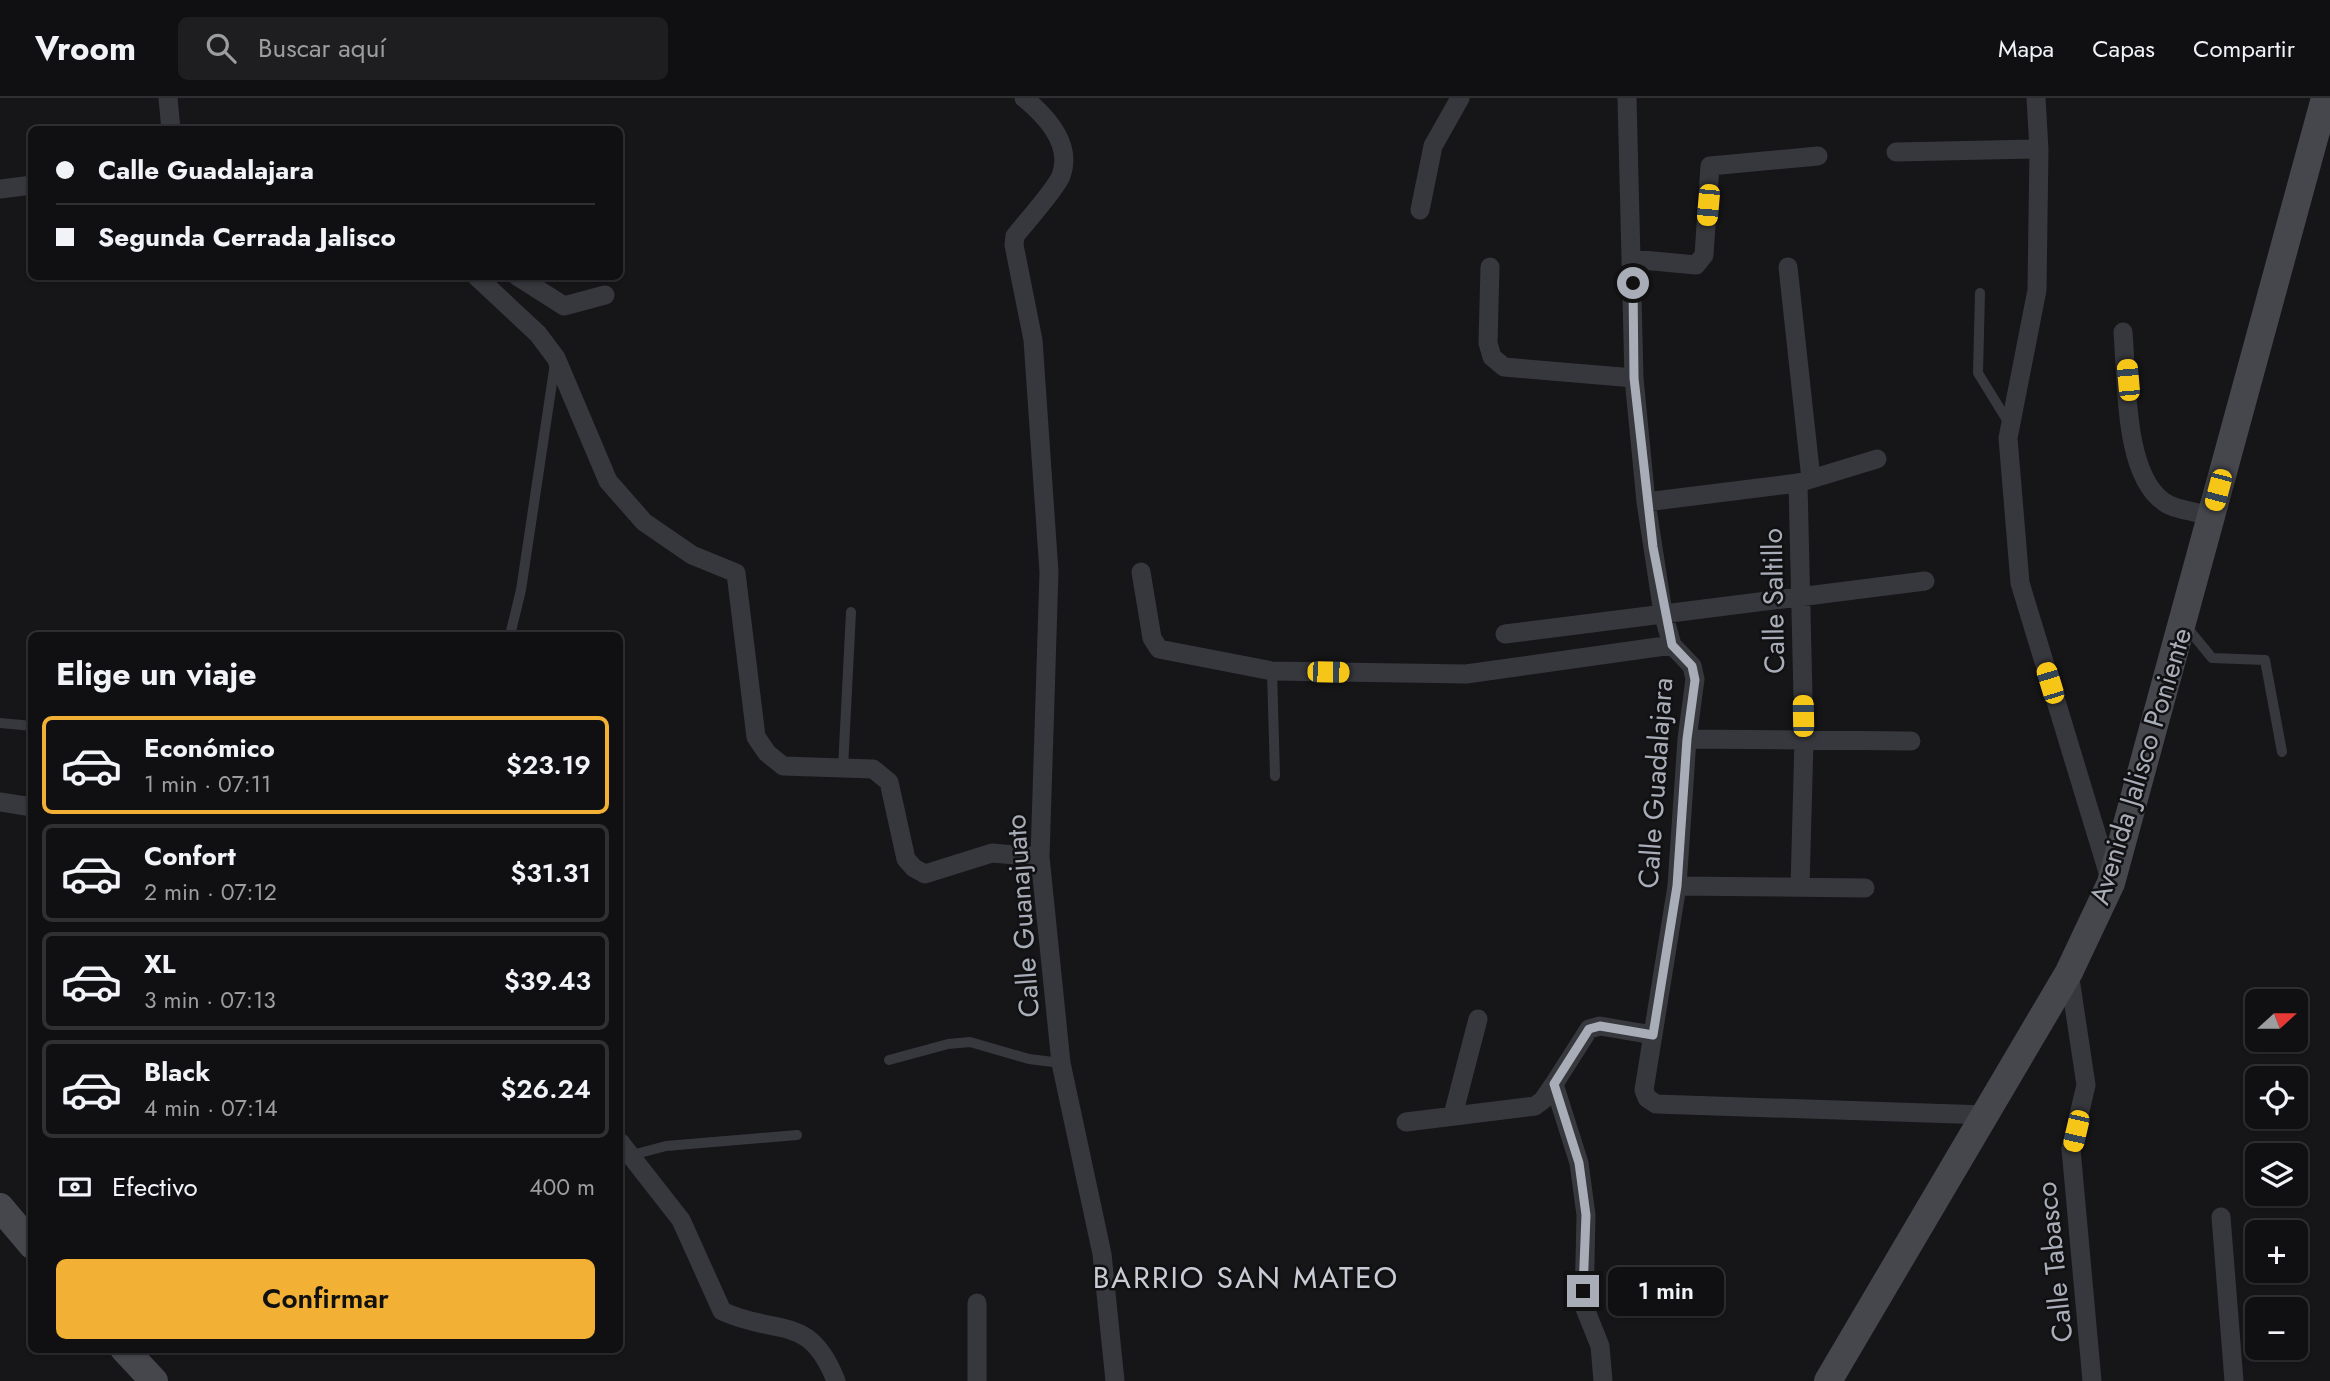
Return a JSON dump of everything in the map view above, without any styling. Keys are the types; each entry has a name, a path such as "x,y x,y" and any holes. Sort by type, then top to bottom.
{"street":[{"path":"168,98 171,126"},
{"name":"Calle Guanajuato","path":"1024,98 1049,119 1062,147 1061,176 1015,236 1014,245 1033,340 1049,572 1040,856 1061,1063 1102,1254 1115,1381"},
{"path":"1420,209 1433,146 1460,98"},
{"name":"Calle Guadalajara","path":"1626,98 1634,378 1646,502 1664,613 1672,645 1692,666 1695,680 1687,739 1677,886 1644,1090 1647,1098 1656,1104 1986,1115"},
{"path":"2036,98 2039,149 2037,290 2008,438 2020,583 2111,883"},
{"name":"Avenida Jalisco Poniente","path":"1828,1381 2069,972 2111,883 2325,98"},
{"path":"1896,152 2039,149"},
{"path":"1632,260 1696,265 1704,255 1710,166 1818,156"},
{"path":"0,189 28,186"},
{"path":"1490,267 1488,343 1492,357 1504,367 1634,378"},
{"path":"1788,267 1804,481"},
{"path":"479,280 538,334 556,358 608,481 644,522 692,555 733,571 738,577 756,737 767,753 783,766 873,769 889,782 906,859 914,868 925,874 992,853 1040,856"},
{"path":"523,280 564,306 605,295"},
{"path":"2123,332 2134,453 2147,481 2164,503 2211,516"},
{"name":"Calle Saltillo","path":"1646,502 1804,481 1877,459"},
{"name":"Calle Saltillo","path":"1800,887 1804,740 1801,595 1804,481"},
{"path":"1141,572 1152,638 1159,649 1272,671 1466,674 1672,645"},
{"path":"1505,634 1926,581"},
{"path":"1687,739 1911,741"},
{"path":"0,802 28,806"},
{"path":"1677,886 1865,888"},
{"name":"Calle Tabasco","path":"2069,972 2086,1085 2071,1149 2092,1381"},
{"path":"1453,1115 1478,1019"},
{"path":"1406,1122 1535,1106 1544,1100 1589,1029 1600,1026 1653,1035"},
{"path":"1554,1084 1579,1163 1586,1215 1584,1306 1600,1346 1603,1381"},
{"path":"626,1149 690,1234 711,1291 722,1311 745,1321 799,1330 815,1342 826,1356 836,1381"},
{"path":"0,1207 28,1240"},
{"path":"2221,1217 2234,1381"},
{"path":"977,1303 977,1381"},
{"path":"128,1353 154,1381"}],"lane":[{"path":"1980,293 1978,373 2010,425"},
{"path":"511,632 521,590 556,358"},
{"path":"843,768 851,612"},
{"path":"2183,621 2213,658 2265,660 2281,752"},
{"path":"1272,671 1275,776"},
{"path":"0,723 28,726"},
{"path":"889,1060 948,1044 970,1042 1029,1059 1061,1063"},
{"path":"626,1149 797,1135"}],"district":[{"name":"BARRIO SAN MATEO","path":"1246,1278"}],"route":[{"path":"1583,1291 1586,1215 1579,1163 1554,1084 1589,1029 1600,1026 1653,1035 1677,886 1687,739 1695,680 1692,666 1672,645 1653,547 1634,378 1633,283"}]}
